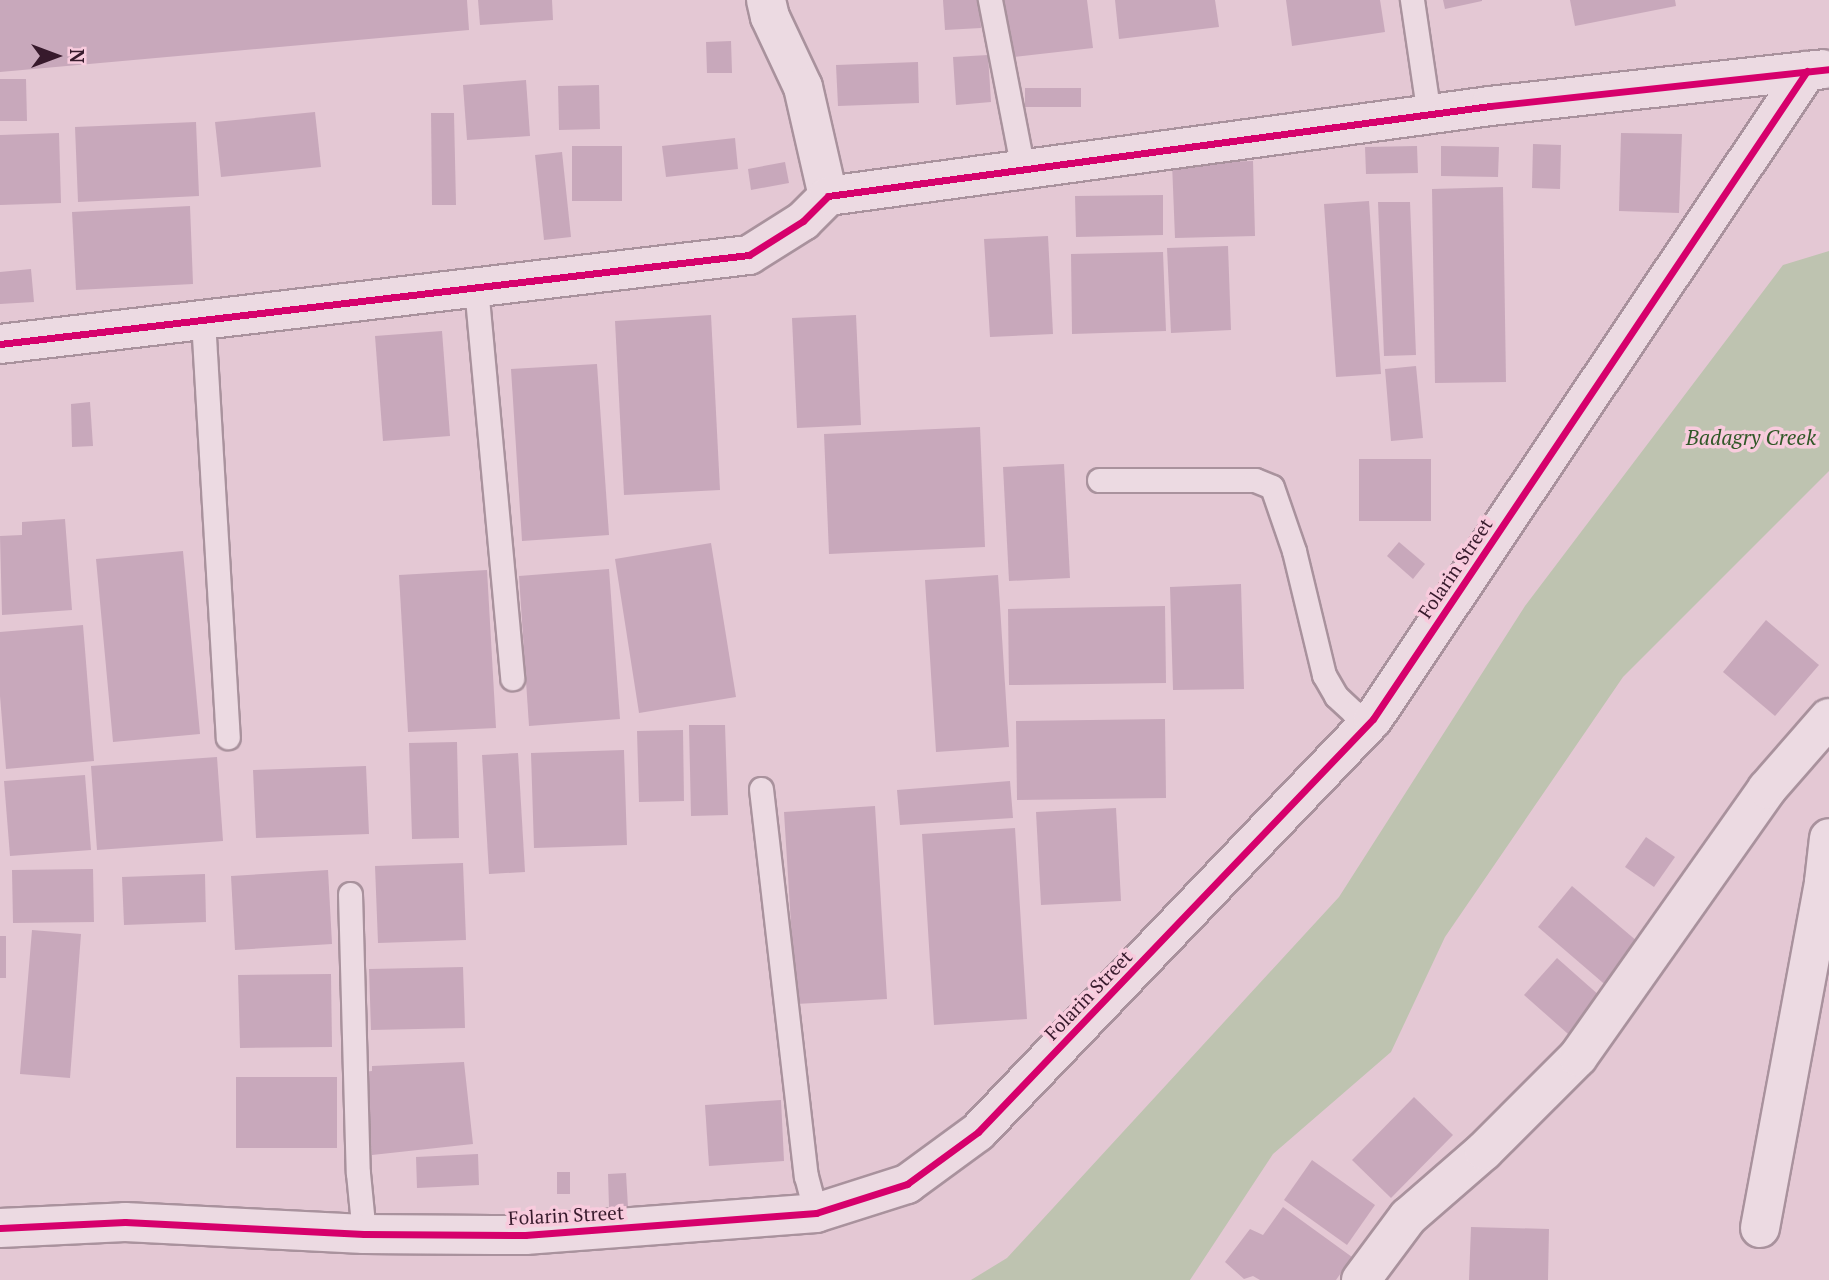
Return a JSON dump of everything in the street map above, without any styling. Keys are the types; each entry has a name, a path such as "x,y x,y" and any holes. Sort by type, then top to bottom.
{"street":[{"path":"766,0 770,17 803,87 828,196"},
{"path":"0,344 749,256 803,221 828,196 1429,114 1818,70"},
{"name":"Folarin Street","path":"0,1228 125,1222 364,1234 525,1235 816,1213 907,1184 978,1132 1373,719 1818,70"},
{"path":"1361,1280 1408,1217 1484,1151 1578,1056 1767,789 1829,718"},
{"path":"1760,1228 1824,882 1829,838"}],"lane":[{"path":"990,0 1023,170"},
{"path":"1412,0 1429,114"},
{"path":"476,287 512,678"},
{"path":"203,320 228,737"},
{"path":"1099,480 1255,480 1272,487 1294,551 1324,675 1336,696 1353,712 1373,719"},
{"path":"761,789 806,1176 816,1213"},
{"path":"350,894 358,1173 364,1234"}],"water":[{"name":"Badagry Creek","path":"1829,251 1829,471 1623,677 1445,937 1391,1052 1273,1154 1190,1280 971,1280 1007,1258 1339,897 1525,606 1783,265"}],"building":[{"path":"0,0 467,0 469,30 0,72"},
{"path":"478,0 552,0 553,20 480,25"},
{"path":"943,0 979,0 981,28 945,30"},
{"path":"1000,0 1087,0 1093,48 1006,58"},
{"path":"1115,0 1215,0 1219,27 1119,39"},
{"path":"1286,0 1380,0 1385,32 1292,46"},
{"path":"1443,0 1482,0 1482,1 1445,9"},
{"path":"1570,0 1675,0 1676,6 1575,26"},
{"path":"731,41 732,73 707,73 706,42"},
{"path":"988,55 991,102 956,105 953,57"},
{"path":"918,62 919,103 838,106 836,65"},
{"path":"0,79 26,79 27,121 0,121"},
{"path":"526,80 530,136 467,140 463,85"},
{"path":"599,85 600,129 559,130 558,86"},
{"path":"1025,88 1081,88 1081,107 1025,107"},
{"path":"315,112 321,167 221,177 215,122"},
{"path":"431,113 454,113 456,205 432,205"},
{"path":"196,122 199,196 78,202 75,127"},
{"path":"59,133 61,203 0,205 0,135"},
{"path":"1621,133 1682,134 1679,213 1619,211"},
{"path":"735,138 738,169 666,177 662,146"},
{"path":"1533,144 1561,145 1560,189 1532,188"},
{"path":"572,146 622,146 622,201 572,201"},
{"path":"1417,146 1418,173 1366,174 1365,147"},
{"path":"1441,146 1499,147 1498,177 1441,176"},
{"path":"562,152 571,237 544,240 535,155"},
{"path":"1253,161 1255,236 1175,238 1172,163"},
{"path":"785,162 789,183 751,190 748,169"},
{"path":"1503,187 1506,382 1435,383 1432,189"},
{"path":"1163,195 1163,235 1076,237 1075,196"},
{"path":"1369,201 1381,374 1336,377 1324,204"},
{"path":"1378,202 1410,202 1416,355 1384,356"},
{"path":"190,206 193,284 76,290 72,212"},
{"path":"1048,236 1053,334 990,337 984,239"},
{"path":"1228,246 1231,330 1171,333 1167,248"},
{"path":"1163,252 1166,331 1072,334 1071,254"},
{"path":"31,269 34,302 0,304 0,272"},
{"path":"711,315 720,490 624,495 615,321"},
{"path":"856,315 861,425 797,428 792,318"},
{"path":"442,331 450,436 383,441 375,336"},
{"path":"597,364 609,535 522,541 511,369"},
{"path":"1416,366 1423,438 1391,441 1385,369"},
{"path":"90,402 93,446 72,447 71,404"},
{"path":"980,427 985,547 829,554 824,434"},
{"path":"1359,459 1431,459 1431,521 1359,521"},
{"path":"1064,464 1070,578 1009,581 1003,467"},
{"path":"65,519 72,610 2,615 0,536 22,535 22,522"},
{"path":"1399,542 1425,564 1413,579 1387,556"},
{"path":"711,543 736,697 639,713 615,559"},
{"path":"183,551 200,734 113,742 96,559"},
{"path":"609,569 620,719 529,726 519,576"},
{"path":"487,570 496,728 408,732 399,575"},
{"path":"998,575 1009,747 936,752 925,580"},
{"path":"1241,584 1244,689 1173,690 1170,587"},
{"path":"1165,606 1166,683 1009,685 1008,609"},
{"path":"1766,620 1819,665 1775,716 1723,672"},
{"path":"83,625 94,761 6,769 0,696 0,632"},
{"path":"1165,719 1166,798 1017,800 1016,721"},
{"path":"689,725 725,725 728,815 691,816"},
{"path":"683,730 684,801 639,802 637,731"},
{"path":"457,742 459,838 412,839 409,743"},
{"path":"624,750 627,845 534,848 531,753"},
{"path":"518,753 525,872 489,874 482,755"},
{"path":"217,757 223,841 97,850 91,766"},
{"path":"366,766 369,834 256,838 253,770"},
{"path":"85,775 91,850 10,856 4,781"},
{"path":"1010,781 1013,818 900,825 897,790"},
{"path":"875,806 887,999 796,1004 784,812"},
{"path":"1116,808 1121,901 1041,905 1036,812"},
{"path":"1015,828 1027,1019 934,1025 922,834"},
{"path":"1646,837 1675,857 1654,887 1625,867"},
{"path":"463,863 466,940 378,943 375,866"},
{"path":"93,869 94,922 13,923 12,870"},
{"path":"328,870 332,944 235,950 231,876"},
{"path":"205,874 206,922 124,925 122,877"},
{"path":"1572,886 1644,947 1609,988 1538,927"},
{"path":"32,930 81,934 70,1078 20,1074"},
{"path":"0,936 6,936 6,978 0,978"},
{"path":"1557,958 1609,1004 1576,1041 1524,995"},
{"path":"463,967 465,1028 371,1030 369,969"},
{"path":"331,974 332,1047 240,1048 238,975"},
{"path":"464,1062 473,1144 372,1155 362,1072 372,1071 372,1066"},
{"path":"236,1077 337,1077 337,1148 236,1148"},
{"path":"1414,1097 1453,1135 1391,1198 1352,1160"},
{"path":"781,1100 784,1161 709,1166 705,1105"},
{"path":"478,1154 479,1185 417,1188 416,1157"},
{"path":"1312,1160 1375,1205 1347,1245 1284,1200"},
{"path":"557,1172 570,1172 570,1194 557,1194"},
{"path":"626,1173 628,1207 609,1207 608,1174"},
{"path":"1283,1207 1352,1257 1336,1280 1260,1280 1253,1276 1244,1279 1225,1262 1250,1229 1263,1235"},
{"path":"1471,1227 1549,1229 1548,1280 1469,1280"}],"cycle path":[{"path":"0,344 749,255 803,221 828,196 1490,106 1829,69"},
{"path":"0,1228 125,1222 364,1234 525,1235 816,1213 907,1184 978,1132 1373,719 1807,71"}]}
